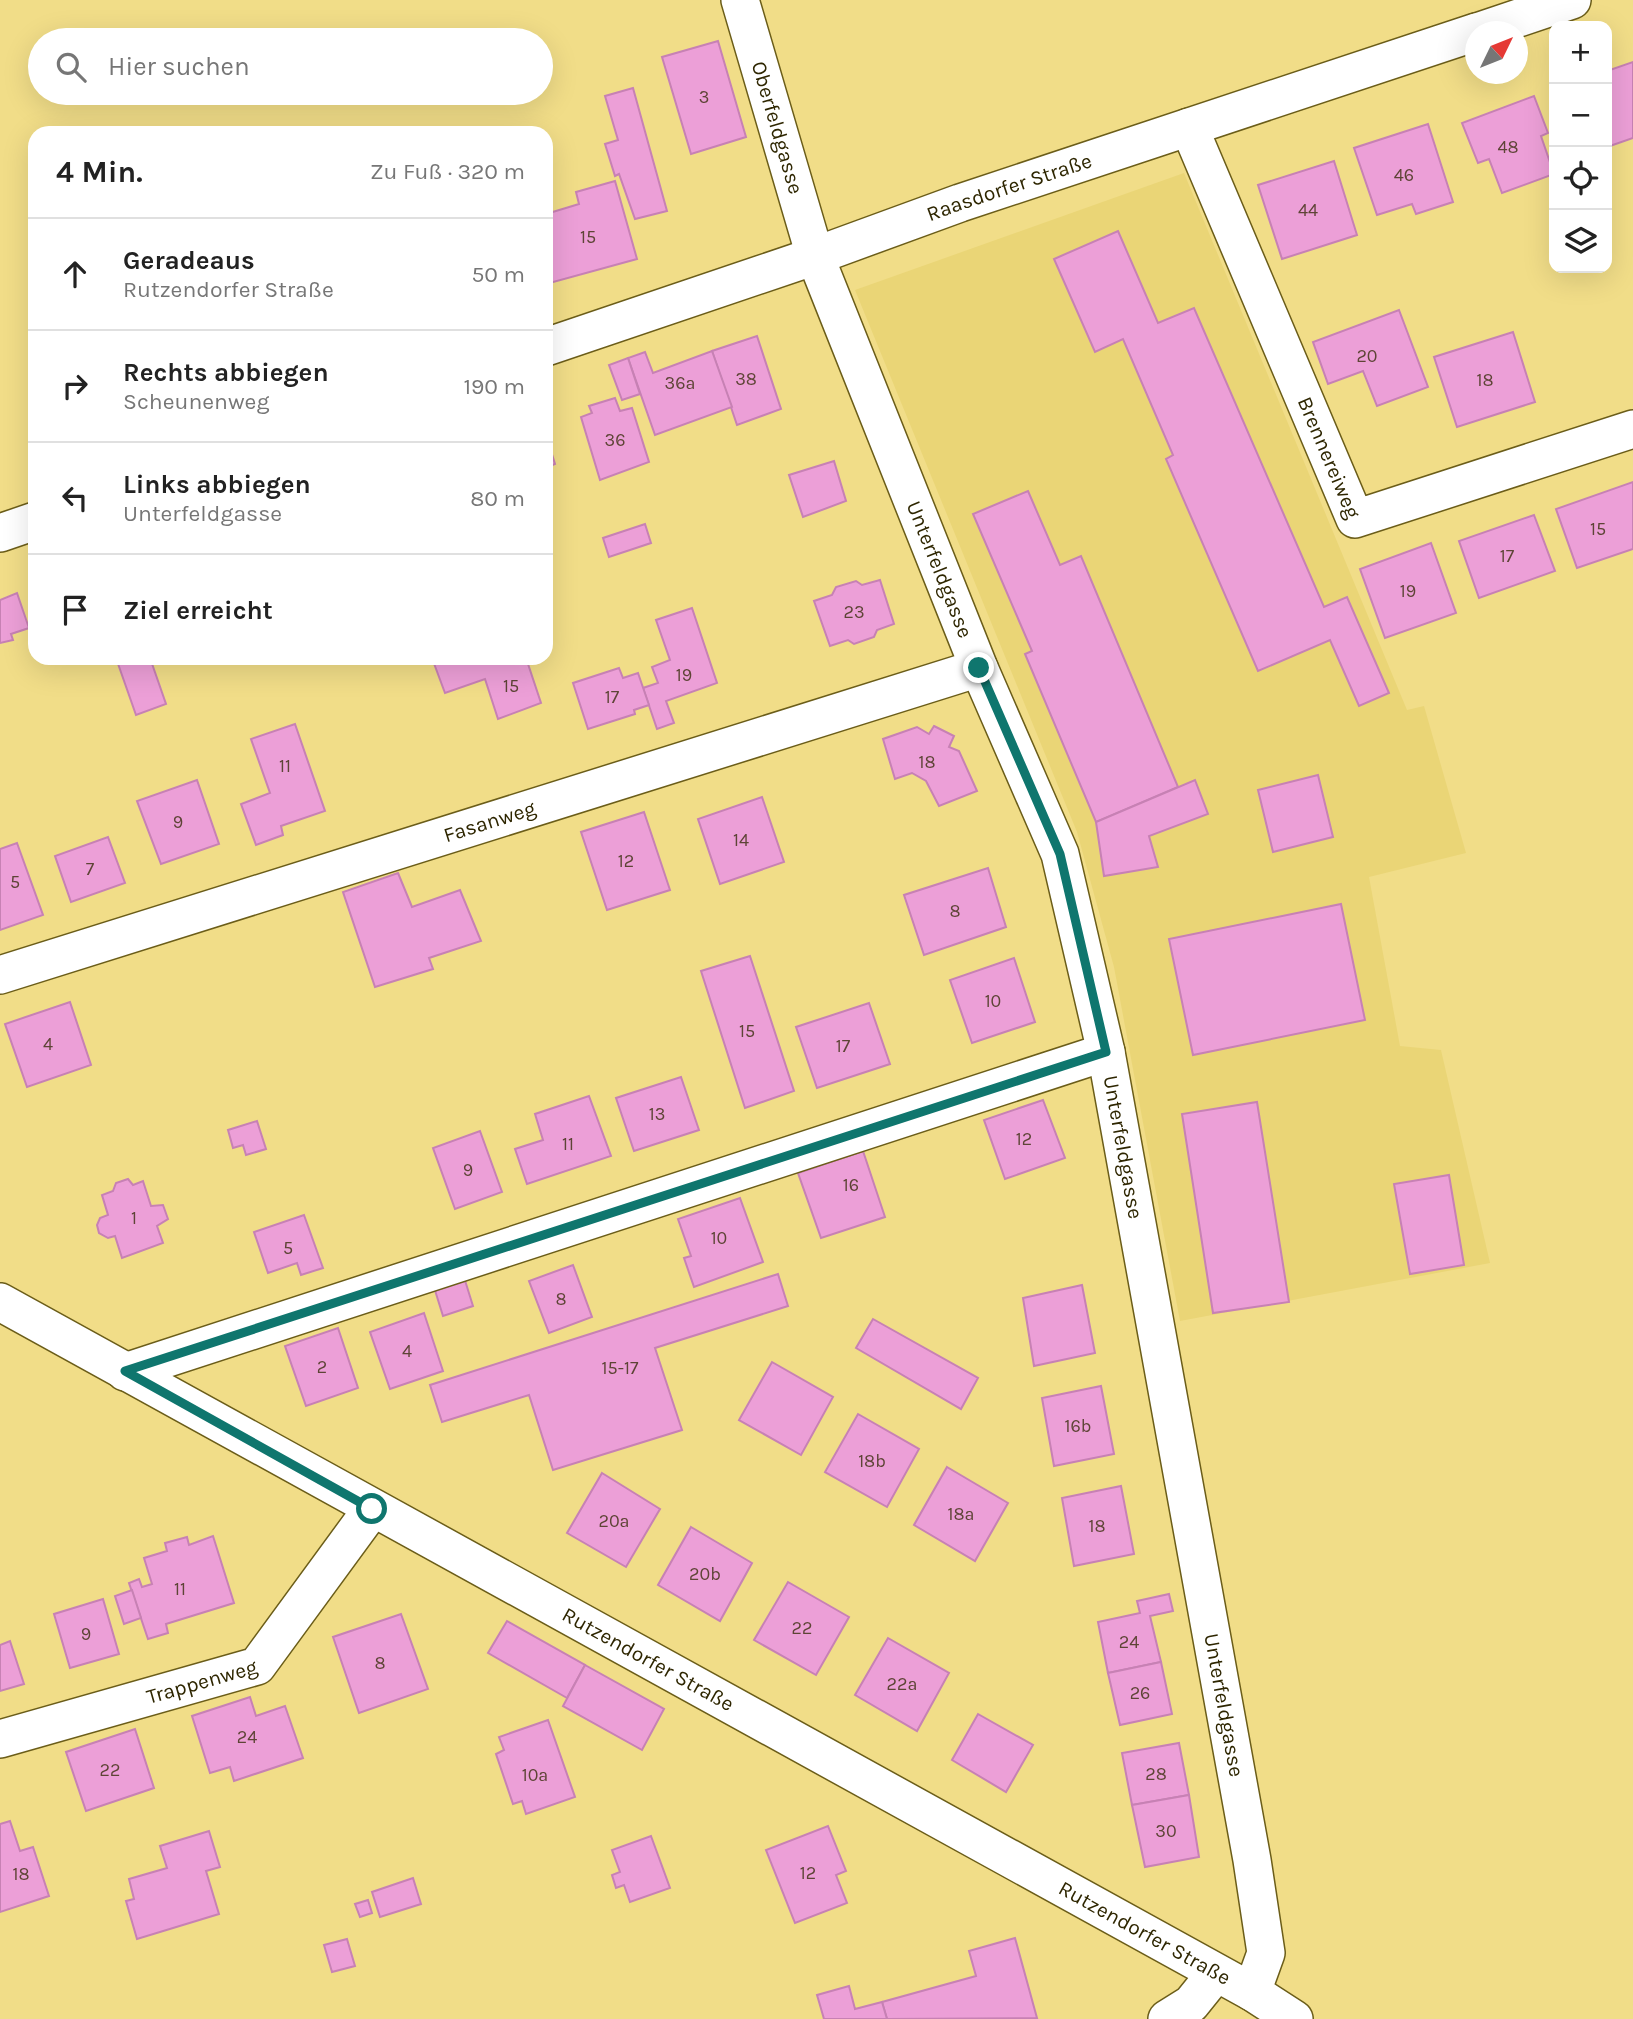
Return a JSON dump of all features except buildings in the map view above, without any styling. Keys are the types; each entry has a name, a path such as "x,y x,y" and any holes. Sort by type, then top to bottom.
{"street":[{"name":"Oberfeldgasse","path":"740,0 815,256"},
{"name":"Raasdorfer Straße","path":"1509,21 1572,0"},
{"name":"Raasdorfer Straße","path":"553,345 815,256 960,203 1465,36"},
{"name":"Brennereiweg","path":"1189,127 1354,519 1633,429"},
{"name":"Unterfeldgasse","path":"815,256 979,668 1060,854 1106,1052 1252,1860 1266,1953 1252,1993"},
{"path":"0,533 28,523"},
{"name":"Fasanweg","path":"0,975 979,668"},
{"path":"125,1371 1106,1052"},
{"name":"Rutzendorfer Straße","path":"0,1303 1216,1973 1294,2019"},
{"name":"Trappenweg","path":"0,1739 257,1666 372,1509"},
{"path":"1167,2019 1191,2004 1206,1989 1216,1973"}],"shaded area":[{"path":"1184,173 1407,710 1424,706 1466,853 1369,877 1400,1046 1441,1050 1490,1263 1180,1321 1114,967 1077,832 855,290"}],"route":[{"path":"372,1509 125,1371 1106,1052 1060,854 979,668"}]}
